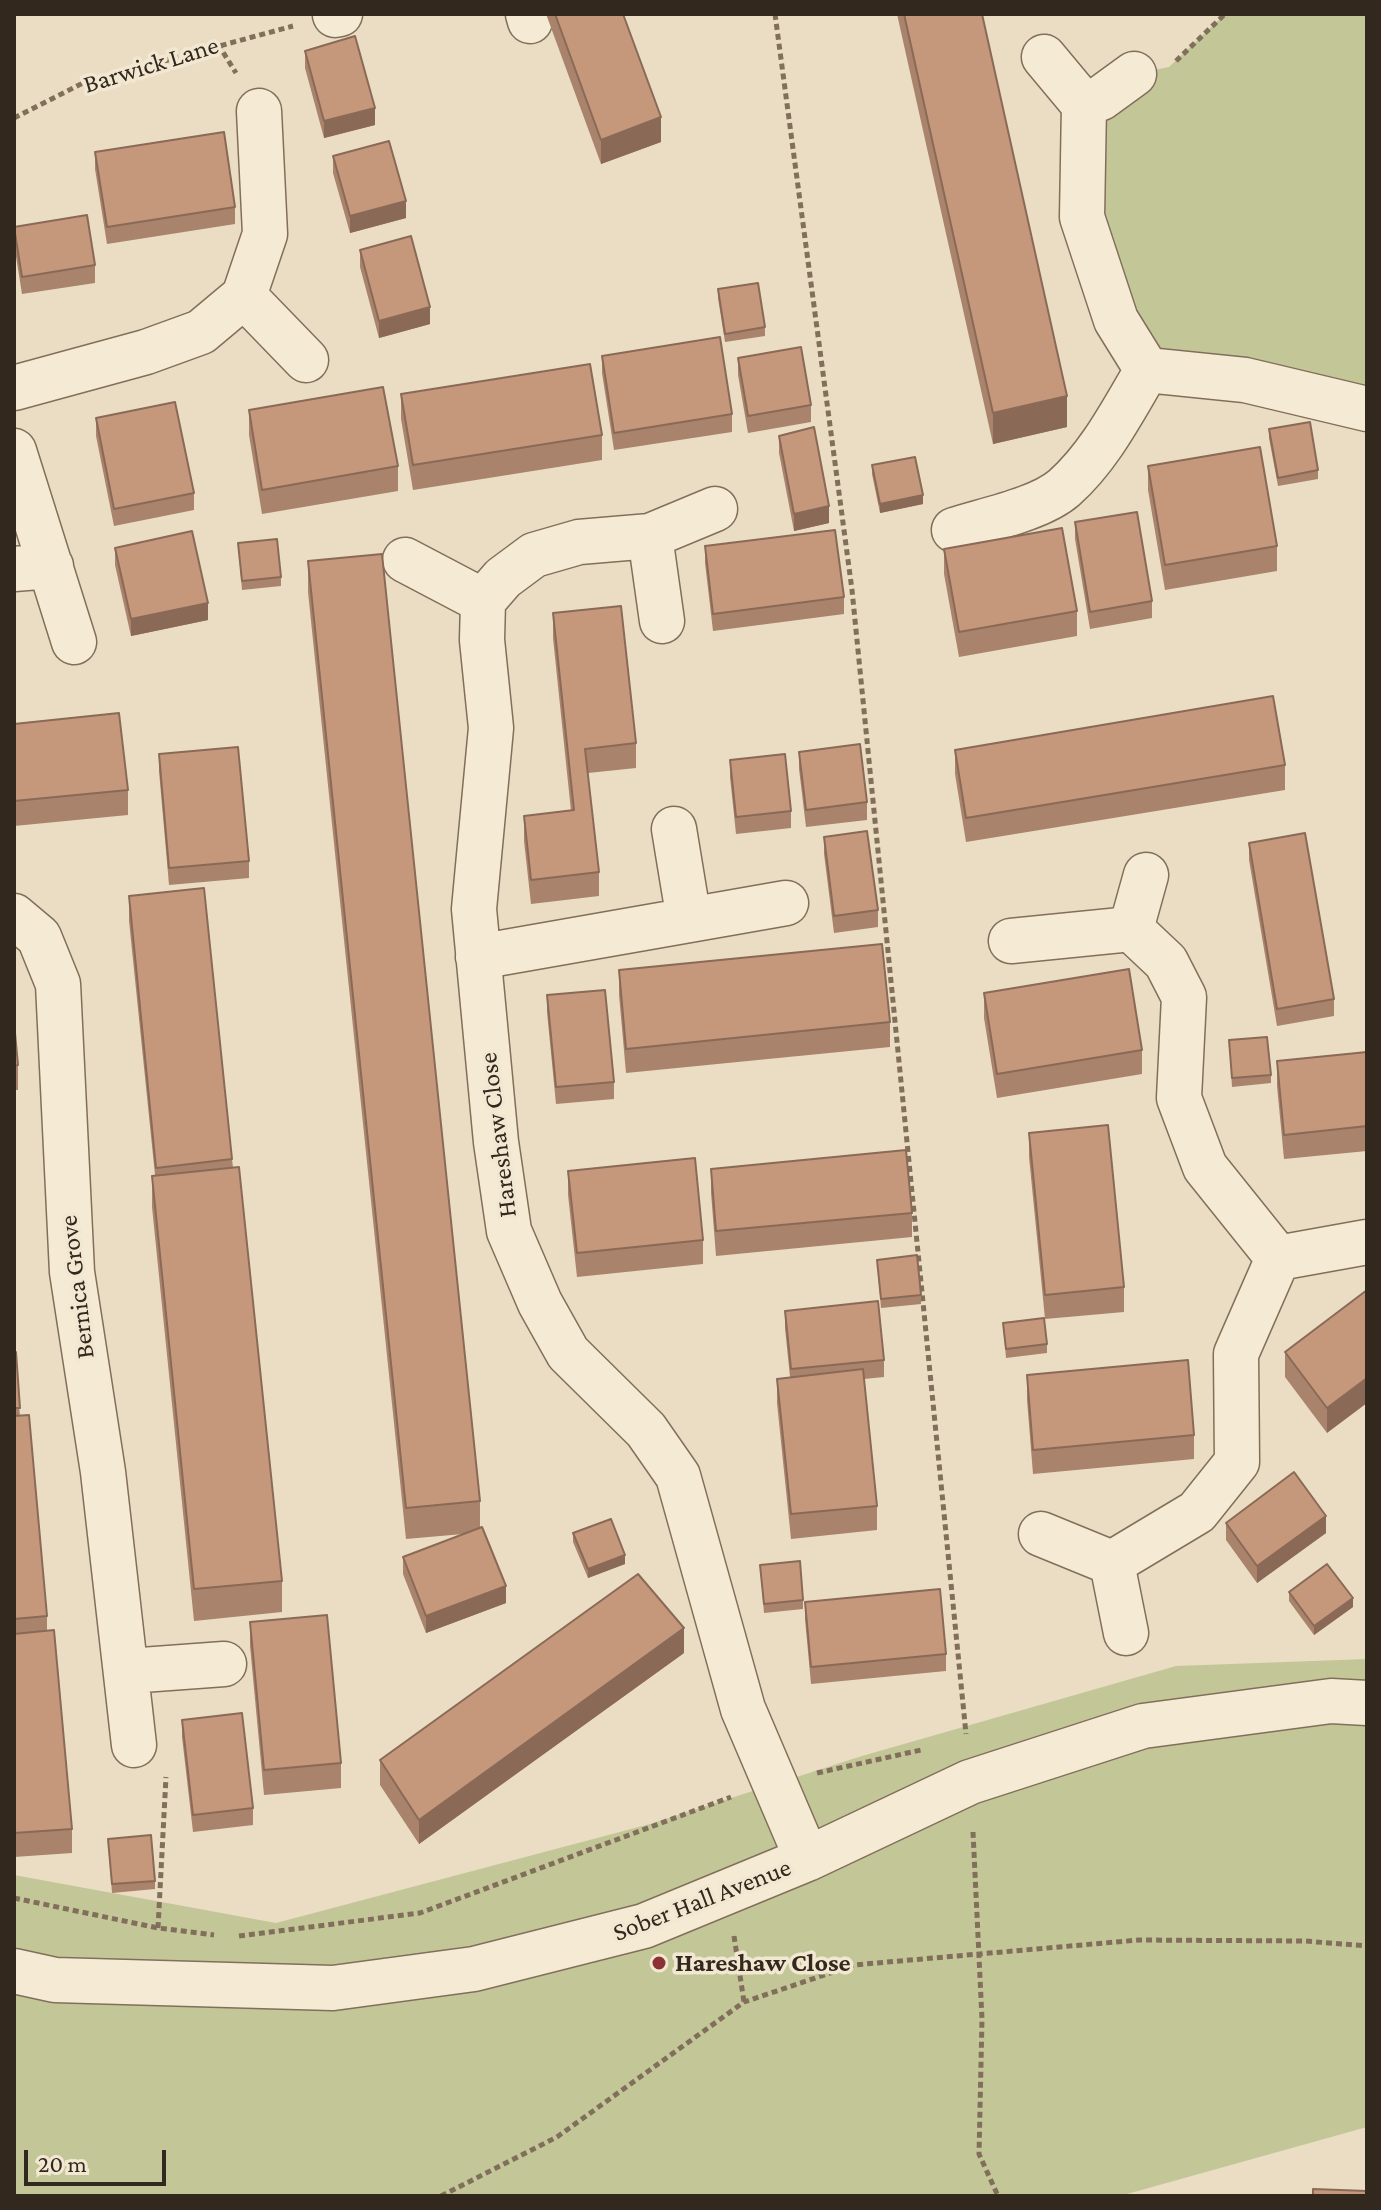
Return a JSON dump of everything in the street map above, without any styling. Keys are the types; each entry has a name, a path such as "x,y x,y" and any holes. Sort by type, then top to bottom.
{"street":[{"path":"1044,57 1084,105 1082,217 1116,320 1147,370"},
{"path":"1084,105 1134,74"},
{"path":"14,388 146,352 201,332 244,296 265,234 259,111"},
{"path":"244,296 306,360"},
{"path":"1147,370 1245,380 1367,409"},
{"path":"954,530 1038,502 1064,489 1112,430 1147,370"},
{"path":"14,451 32,568 74,642"},
{"path":"405,560 483,601 503,578 534,555 579,542 650,536 715,509"},
{"path":"650,536 662,621"},
{"name":"Hareshaw Close","path":"483,601 482,640 491,728 474,909 496,1142 509,1231 540,1303 568,1353 646,1430 678,1476 743,1709 807,1859"},
{"path":"674,829 689,920"},
{"path":"1131,929 1146,875"},
{"path":"478,957 786,903"},
{"name":"Bernica Grove","path":"14,916 39,937 58,984 62,1122 72,1272 103,1472 134,1745"},
{"path":"1011,941 1131,929 1166,962 1184,997 1179,1098 1205,1167 1278,1258"},
{"path":"1278,1258 1367,1242"},
{"path":"1112,1563 1197,1512 1237,1462 1236,1354 1278,1258"},
{"path":"1041,1534 1112,1563"},
{"path":"1112,1563 1126,1633"},
{"path":"128,1671 224,1664"},
{"name":"Sober Hall Avenue","path":"14,1971 55,1980 333,1988 474,1969 644,1926 807,1859 970,1782 1143,1726 1331,1701 1367,1703"}],"path":[{"path":"775,14 852,590 966,1732 982,2019 979,2154 998,2196"},
{"path":"1134,74 1169,67 1225,14"},
{"name":"Barwick Lane","path":"14,118 83,83 218,44 338,15"},
{"path":"953,1737 980,1728"},
{"path":"134,1745 168,1758 158,1928"},
{"path":"232,1937 420,1913 774,1781 927,1748"},
{"path":"14,1898 158,1928 217,1935"},
{"path":"721,1937 733,1932 744,2002"},
{"path":"441,2196 557,2137 744,2002 854,1965 1139,1940 1305,1941 1367,1946"}],"green space":[{"path":"1225,14 1367,14 1367,409 1147,370 1116,320 1084,105 1134,74 1169,67"},
{"path":"1367,1659 1367,2127 1120,2196 14,2196 14,1875 276,1923 650,1824 862,1756 1176,1666"}],"building":[{"path":"555,14 623,14 661,117 601,140"},
{"path":"904,14 982,14 1067,396 993,413"},
{"path":"355,36 375,108 324,121 305,51"},
{"path":"224,132 235,207 107,227 95,152"},
{"path":"389,141 406,201 350,216 333,156"},
{"path":"87,215 95,265 22,277 14,227"},
{"path":"411,236 430,307 379,321 360,250"},
{"path":"758,283 765,327 725,334 718,289"},
{"path":"720,337 732,414 614,433 602,356"},
{"path":"801,347 811,405 748,416 738,358"},
{"path":"590,364 602,435 413,465 401,394"},
{"path":"383,387 398,466 262,490 249,410"},
{"path":"175,402 194,493 114,509 96,418"},
{"path":"1310,422 1318,470 1278,478 1269,429"},
{"path":"814,427 829,506 794,514 779,436"},
{"path":"1260,447 1277,546 1165,565 1148,466"},
{"path":"915,457 923,495 880,504 872,465"},
{"path":"1137,512 1152,601 1090,612 1075,522"},
{"path":"1062,528 1077,611 959,632 944,549"},
{"path":"835,530 844,597 713,614 705,546"},
{"path":"192,531 208,603 131,619 115,548"},
{"path":"277,539 281,577 242,581 238,543"},
{"path":"382,554 480,1501 406,1508 308,561"},
{"path":"621,606 636,743 585,749 599,872 531,880 524,816 574,810 553,613"},
{"path":"1273,696 1285,765 966,818 955,750"},
{"path":"119,713 128,790 14,801 14,724"},
{"path":"860,744 867,802 806,810 799,752"},
{"path":"238,747 249,861 169,868 159,754"},
{"path":"785,754 791,811 736,817 730,760"},
{"path":"867,831 878,910 834,916 824,837"},
{"path":"1305,833 1334,999 1277,1009 1249,843"},
{"path":"204,888 232,1159 156,1168 129,896"},
{"path":"882,944 890,1022 626,1049 619,970"},
{"path":"1129,969 1142,1050 997,1074 984,993"},
{"path":"605,990 614,1082 556,1087 547,995"},
{"path":"14,1022 18,1065 14,1066"},
{"path":"1267,1037 1271,1075 1232,1078 1229,1040"},
{"path":"1367,1052 1367,1126 1284,1135 1277,1061"},
{"path":"1108,1125 1124,1287 1045,1295 1029,1133"},
{"path":"906,1150 912,1213 716,1231 711,1169"},
{"path":"695,1158 703,1240 577,1253 568,1171"},
{"path":"239,1167 282,1581 194,1589 152,1176"},
{"path":"917,1255 921,1295 881,1299 877,1260"},
{"path":"1367,1290 1367,1378 1327,1408 1285,1352"},
{"path":"878,1301 884,1360 791,1369 785,1311"},
{"path":"1044,1318 1047,1344 1006,1349 1003,1323"},
{"path":"16,1352 20,1408 14,1408"},
{"path":"1188,1360 1194,1435 1033,1450 1027,1375"},
{"path":"863,1369 877,1506 791,1514 777,1379"},
{"path":"29,1415 47,1616 14,1619 14,1416"},
{"path":"1294,1472 1326,1516 1257,1566 1226,1523"},
{"path":"611,1519 625,1555 588,1569 573,1533"},
{"path":"482,1527 506,1586 426,1616 403,1557"},
{"path":"800,1561 803,1600 764,1604 760,1565"},
{"path":"1327,1564 1353,1598 1314,1626 1289,1592"},
{"path":"638,1574 684,1628 419,1820 380,1760"},
{"path":"940,1589 946,1654 811,1667 805,1602"},
{"path":"327,1615 341,1763 264,1770 250,1622"},
{"path":"54,1630 72,1829 14,1833 14,1634"},
{"path":"242,1713 253,1808 193,1815 182,1720"},
{"path":"151,1835 155,1881 112,1884 108,1839"},
{"path":"1313,2189 1367,2191 1367,2196 1313,2196"}],"place":[{"name":"Hareshaw Close","path":"659,1963"}]}
